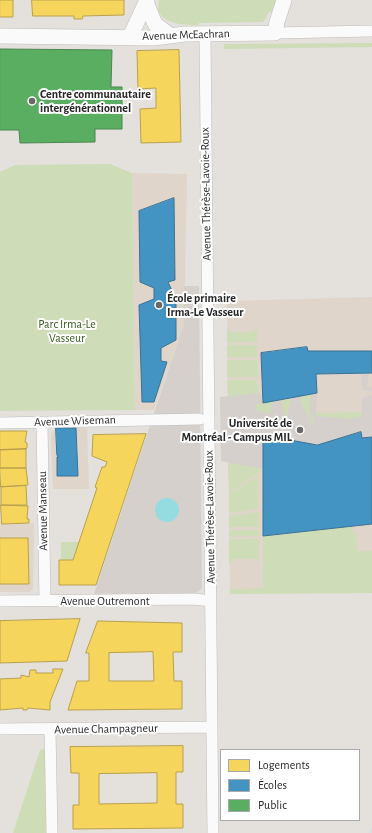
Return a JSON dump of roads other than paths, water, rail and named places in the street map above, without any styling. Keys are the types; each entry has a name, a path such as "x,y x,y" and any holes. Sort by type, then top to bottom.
{"street":[{"path":"275,33 284,0"},
{"path":"146,1 155,24 172,36"},
{"path":"130,36 146,1"},
{"name":"Avenue McEachran","path":"0,36 130,36 147,38 205,34 372,31"},
{"name":"Avenue Thérèse-Lavoie-Roux","path":"205,34 213,833"},
{"name":"Avenue Wiseman","path":"0,423 200,419"},
{"name":"Avenue Manseau","path":"42,423 45,600"},
{"name":"Avenue Outremont","path":"0,601 211,601"},
{"name":"Avenue Champagneur","path":"0,729 50,730 212,727"},
{"path":"50,730 52,833"}],"water":[{"path":"162,498 172,498 179,505 179,515 172,522 162,522 155,515 155,505"}],"place":[{"name":"Centre communautaire intergénérationnel","path":"32,101"},
{"name":"École primaire Irma-Le Vasseur","path":"159,305"},
{"name":"Université de Montréal - Campus MIL","path":"300,430"}],"park label":[{"name":"Parc Irma-Le Vasseur","path":"67,331"}]}
